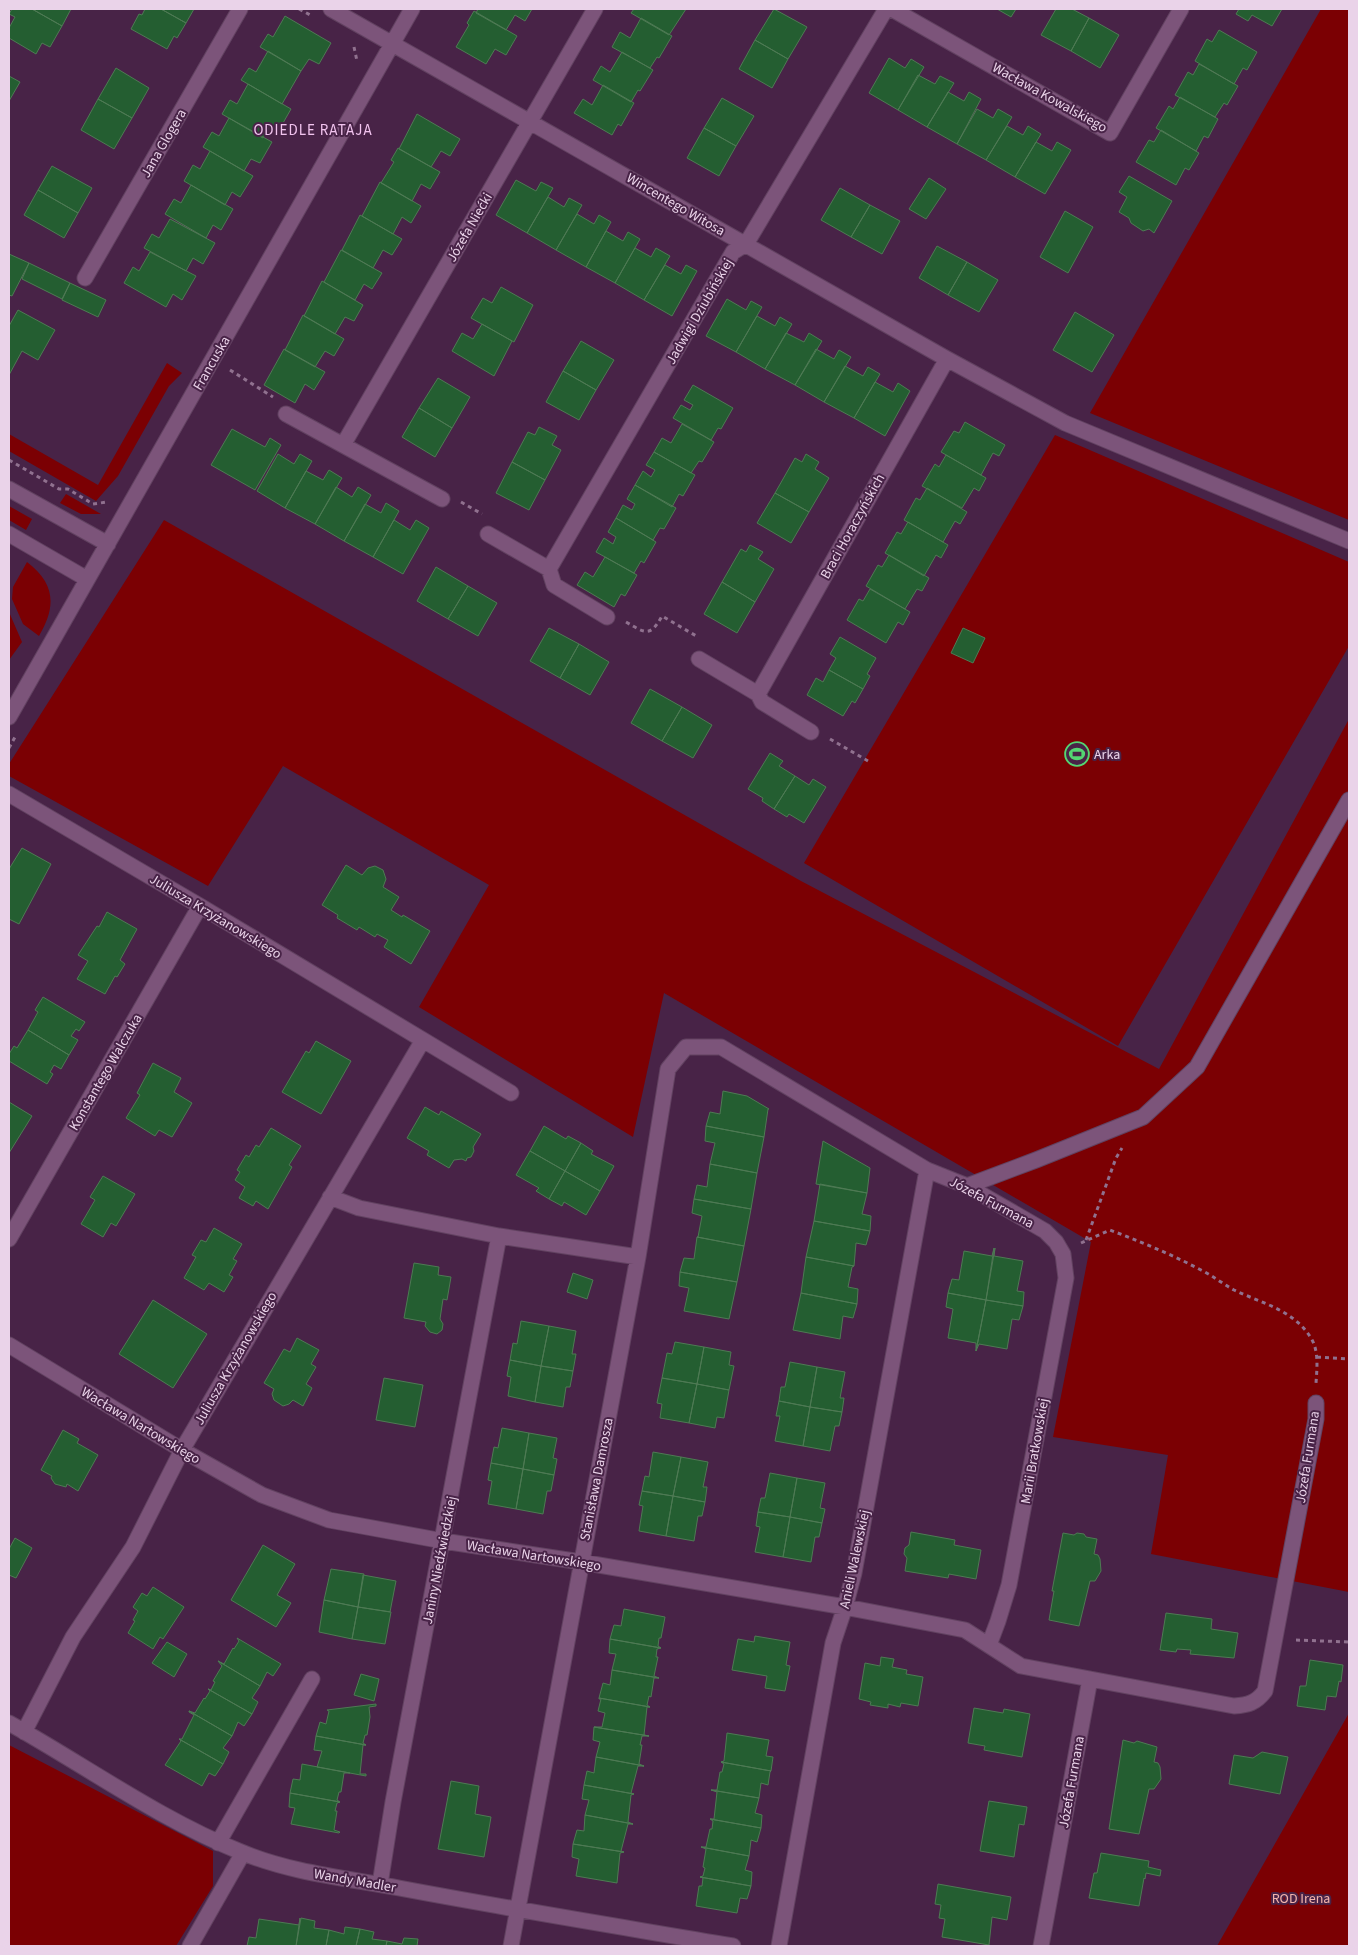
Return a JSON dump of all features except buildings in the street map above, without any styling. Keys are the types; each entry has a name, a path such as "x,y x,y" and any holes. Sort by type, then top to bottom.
{"street":[{"name":"Jana Glogera","path":"85,278 240,9"},
{"name":"Wincentego Witosa","path":"330,9 947,359 1065,423 1349,541"},
{"name":"Francuska","path":"9,717 412,9"},
{"name":"Józefa Niećki","path":"343,446 595,9"},
{"name":"Jadwigi Dziubińskiej","path":"549,569 734,252 746,244 886,9"},
{"name":"Wacława Kowalskiego","path":"892,9 1110,133 1181,9"},
{"name":"Braci Horaczyńskich","path":"758,694 947,359"},
{"path":"286,414 442,499"},
{"path":"9,489 108,544"},
{"path":"9,534 87,579"},
{"path":"488,534 549,569 554,585 607,617"},
{"path":"699,659 758,694 762,702 811,732"},
{"name":"Juliusza Krzyżanowskiego","path":"9,794 511,1092"},
{"path":"967,1186 1143,1117 1197,1067 1349,800"},
{"name":"Konstantego Walczuka","path":"9,1239 200,906"},
{"name":"Juliusza Krzyżanowskiego","path":"24,1732 72,1637 133,1547 182,1450 423,1040"},
{"name":"Józefa Furmana","path":"686,1048 721,1047 927,1170 967,1186 1045,1231 1056,1242 1063,1254"},
{"name":"Stanisława Damrosza","path":"511,1946 638,1257 668,1069 686,1048"},
{"name":"Anieli Walewskiej","path":"779,1946 833,1643 854,1573 927,1170"},
{"path":"330,1197 359,1208 499,1236 638,1257"},
{"name":"Janiny Niedźwiedzkiej","path":"380,1884 393,1802 499,1236"},
{"name":"Marii Bratkowskiej","path":"988,1645 1005,1602 1011,1575 1066,1278 1063,1254"},
{"name":"Wacława Nartowskiego","path":"9,1345 182,1450 262,1495 329,1520 443,1541 581,1562 845,1607 965,1630 1021,1666 1090,1679"},
{"name":"Józefa Furmana","path":"1041,1946 1090,1679 1234,1706 1248,1705 1258,1700 1265,1691 1316,1419 1316,1403"},
{"path":"218,1843 312,1679"},
{"name":"Wandy Madler","path":"9,1723 150,1807 218,1843 243,1853 313,1873 517,1910 656,1940 733,1946"},
{"path":"190,1946 243,1853"}],"path":[{"path":"299,9 315,18"},
{"path":"353,44 356,51 356,66"},
{"path":"234,362 229,370 288,406 286,414"},
{"path":"9,460 59,489 68,489 93,504 106,503 111,494"},
{"path":"442,499 457,500 489,518 488,534"},
{"path":"607,617 617,617 642,632 650,632 656,628 662,616 706,641 699,659"},
{"path":"9,748 18,732"},
{"path":"811,732 820,734 868,760"},
{"path":"1085,1240 1116,1158 1143,1117"},
{"name":"Józefa Furmana","path":"1063,1254 1085,1240 1110,1230 1159,1249 1204,1271 1233,1289 1276,1308 1299,1322 1312,1339 1317,1357 1316,1403"},
{"path":"1317,1357 1349,1359"},
{"path":"1276,1639 1349,1642"}],"green space":[{"path":"1321,9 1349,9 1349,520 1090,413"},
{"path":"167,363 182,373 169,386 118,476 96,501 9,451 9,434 98,485"},
{"name":"Arka","path":"1055,435 1349,562 1349,646 1118,1046 804,863"},
{"path":"66,494 101,514 81,514 60,503"},
{"path":"9,506 32,519 26,530 9,520"},
{"path":"164,520 801,881 1159,1069 1349,719 1349,1592 1151,1554 1168,1455 1053,1437 1091,1242 664,993 633,1137 419,1007 489,885 283,766 208,886 9,776 9,764"},
{"path":"27,562 44,579 50,596 48,615 39,636 23,624 12,599 13,587"},
{"path":"9,612 22,642 9,660"},
{"name":"ROD Irena","path":"1349,1713 1349,1946 1217,1946"},
{"path":"9,1745 213,1851 213,1886 176,1946 9,1946"}],"place":[{"name":"Arka","path":"1077,754"}],"district":[{"name":"ODIEDLE RATAJA","path":"313,130"}]}
